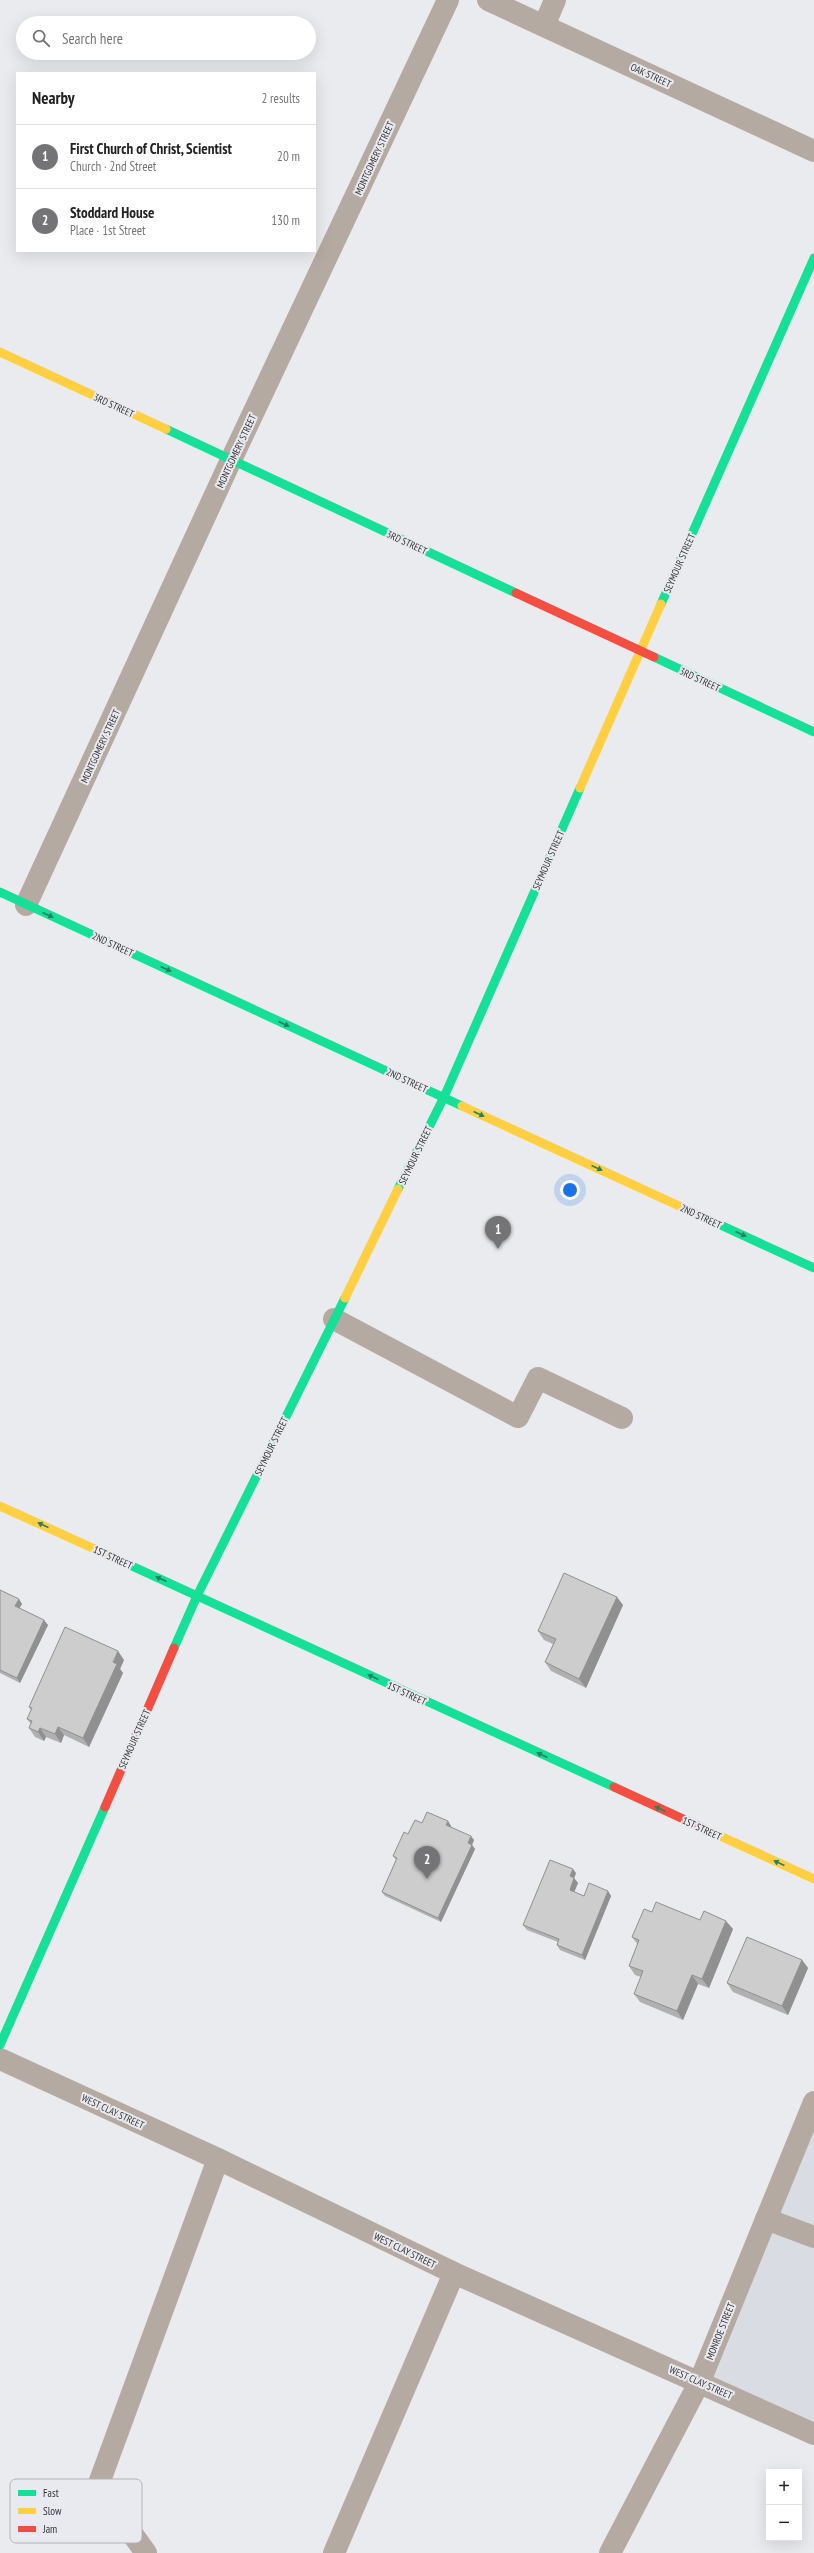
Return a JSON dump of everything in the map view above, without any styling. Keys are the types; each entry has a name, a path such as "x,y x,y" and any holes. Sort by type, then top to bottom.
{"street":[{"name":"MONTGOMERY STREET","path":"26,905 232,460 448,0"},
{"name":"OAK STREET","path":"488,0 814,151"},
{"path":"544,26 555,0"},
{"name":"SEYMOUR STREET","path":"0,2045 197,1596 444,1097 814,258"},
{"name":"3RD STREET","path":"0,352 814,732"},
{"name":"2ND STREET","path":"0,892 814,1268"},
{"path":"334,1319 518,1417 538,1378 622,1418"},
{"name":"1ST STREET","path":"0,1506 814,1879"},
{"name":"WEST CLAY STREET","path":"0,2059 218,2160 454,2273 700,2381 814,2434"},
{"name":"MONROE STREET","path":"610,2553 700,2381 814,2102"},
{"path":"101,2479 218,2160"},
{"path":"766,2219 814,2237"},
{"path":"334,2553 454,2273"},
{"path":"139,2543 146,2553"}],"shaded area":[{"path":"814,2102 814,2434 700,2381"}],"building":[{"path":"564,1573 617,1597 579,1679 545,1662 556,1639 538,1631"},
{"path":"0,1590 19,1599 15,1606 44,1620 17,1678 0,1670"},
{"path":"65,1627 118,1651 113,1662 117,1664 83,1738 58,1727 55,1734 40,1728 38,1732 29,1728 32,1721 27,1719 32,1708 29,1707"},
{"path":"427,1812 448,1821 446,1825 471,1836 468,1843 472,1845 438,1918 382,1892 397,1858 393,1856 404,1832 408,1834 415,1820 422,1823"},
{"path":"550,1860 573,1869 570,1876 574,1878 570,1890 584,1896 589,1883 608,1891 582,1955 557,1945 559,1939 523,1925"},
{"path":"656,1902 700,1920 704,1911 726,1921 702,1979 692,1975 677,2011 634,1994 643,1971 629,1966 639,1940 632,1937 644,1909 652,1912"},
{"path":"747,1937 802,1960 782,2006 727,1983"}],"traffic: fast":[{"path":"661,604 814,258"},
{"path":"166,429 516,593"},
{"path":"654,657 814,732"},
{"path":"398,1189 444,1097 580,788"},
{"path":"0,892 462,1106"},
{"path":"714,1222 814,1268"},
{"path":"174,1648 197,1596 345,1298"},
{"path":"110,1556 614,1787"},
{"path":"0,2045 105,1807"}],"traffic: slow":[{"path":"0,352 166,429"},
{"path":"580,788 661,604"},
{"path":"462,1106 714,1222"},
{"path":"345,1298 398,1189"},
{"path":"0,1506 110,1556"},
{"path":"705,1829 814,1879"}],"traffic: jam":[{"path":"516,593 654,657"},
{"path":"105,1807 174,1648"},
{"path":"614,1787 705,1829"}],"place":[{"name":"First Church of Christ, Scientist","path":"498,1249"},
{"name":"Stoddard House","path":"427,1879"}]}
